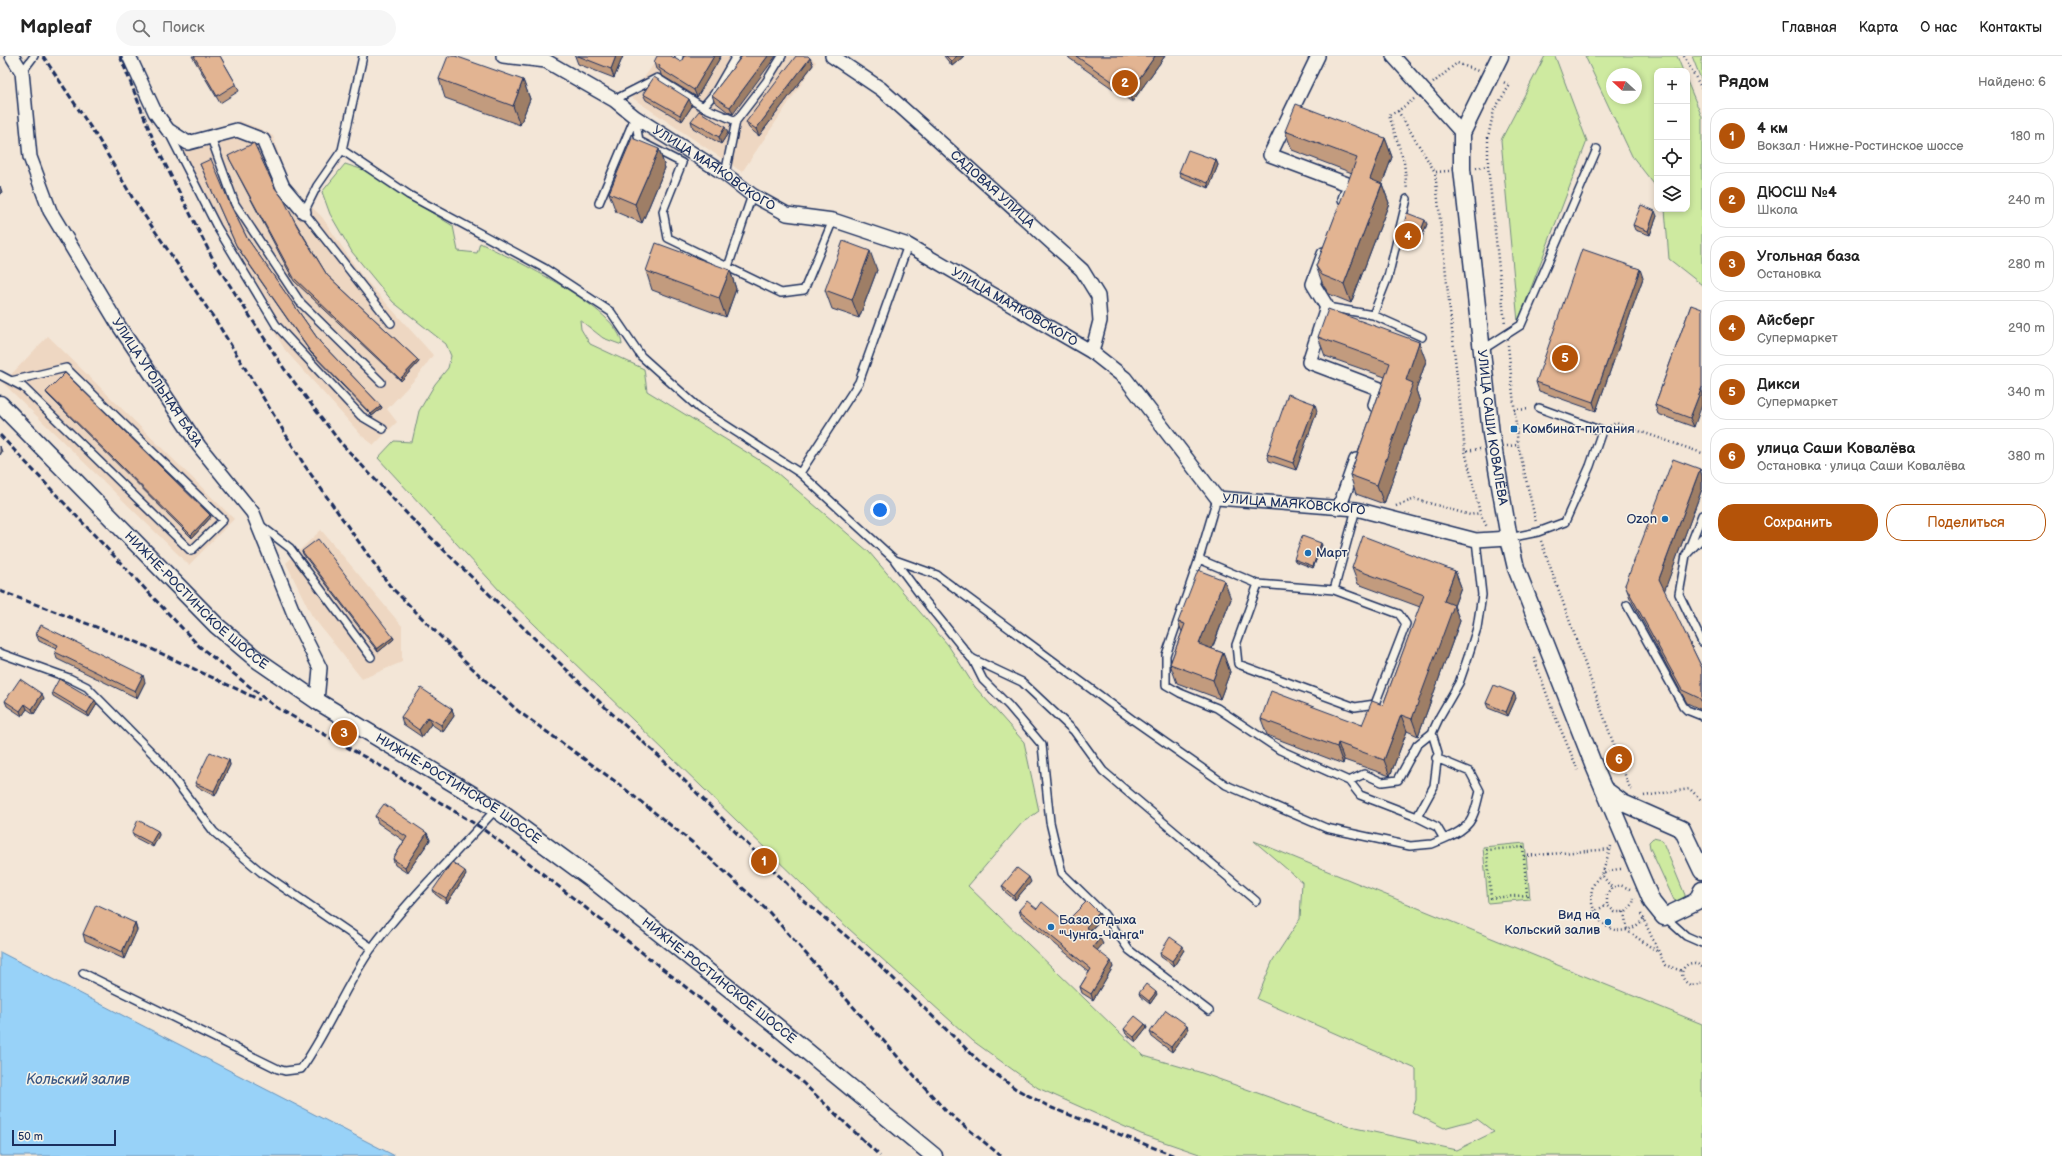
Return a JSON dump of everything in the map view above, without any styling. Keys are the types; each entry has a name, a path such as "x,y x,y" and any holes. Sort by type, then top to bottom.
{"street":[{"name":"УЛИЦА УГОЛЬНАЯ БАЗА","path":"12,56 22,72 30,157 50,211 123,333 199,446 253,514 298,624 320,668 317,701"},
{"path":"130,56 155,112 168,130 188,143 236,130 263,140 283,187 304,212"},
{"name":"УЛИЦА МАЯКОВСКОГО","path":"503,56 547,58 614,100 635,117 725,174 752,196 788,214 833,220 908,245 1092,352 1125,378 1217,498 1356,509 1476,540 1509,538"},
{"name":"САДОВАЯ УЛИЦА","path":"832,56 882,89 1082,270 1098,296 1100,321 1092,352"},
{"path":"1318,56 1270,155 1350,185 1340,214"},
{"path":"1393,56 1462,133"},
{"name":"УЛИЦА САШИ КОВАЛЁВА","path":"1500,56 1462,133 1462,169 1491,434 1509,538 1516,568 1604,790 1652,902 1664,917"},
{"path":"1329,242 1313,284 1327,307 1309,362 1380,389 1370,418"},
{"name":"НИЖНЕ-РОСТИНСКОЕ ШОССЕ","path":"0,404 216,626 256,659 317,701 496,808 594,881 763,1015 934,1156"},
{"path":"1339,508 1360,447"},
{"path":"1604,790 1623,804 1682,829 1702,871"},
{"path":"1664,917 1697,902 1702,890"}],"lane":[{"path":"22,72 34,56"},
{"path":"363,56 342,150 317,186 304,212 391,323"},
{"path":"703,107 714,94 736,56"},
{"path":"725,174 736,121 766,82 782,56"},
{"path":"614,100 657,78 703,107 736,121"},
{"path":"598,203 635,117"},
{"path":"635,117 639,141 682,163 663,211 668,238 780,292 804,290 833,220"},
{"path":"168,130 217,227 276,324 361,416 383,429"},
{"path":"211,138 235,204 300,302 382,382"},
{"path":"1482,350 1521,325 1597,149"},
{"path":"342,150 409,195 544,268 611,312 641,356 699,408 800,474 895,560 921,596 972,658 983,680 1009,706 1042,745 1050,822 1062,873 1104,914 1129,950 1209,1011"},
{"path":"728,267 752,196"},
{"path":"1373,315 1388,277 1407,199"},
{"path":"800,474 859,382 908,245"},
{"path":"1327,307 1373,315 1422,337"},
{"path":"0,375 11,381 23,387 191,551 222,520 66,368 11,381"},
{"path":"1509,538 1538,532 1565,522 1590,466 1602,431 1539,408"},
{"path":"1217,498 1199,559 1166,655 1166,684 1180,693 1216,708 1280,750 1349,782 1360,795 1417,817 1437,827 1444,839"},
{"path":"1334,590 1356,509"},
{"path":"1702,515 1686,555 1679,594 1702,642"},
{"path":"256,522 290,548 371,657"},
{"path":"1686,555 1702,538"},
{"path":"1349,782 1364,774 1382,782 1398,780 1417,745 1432,733 1459,683 1477,628 1482,595 1476,540"},
{"path":"1199,559 1258,584 1334,590 1399,614 1406,624 1375,704 1355,707 1238,664 1236,645 1258,584"},
{"path":"895,560 937,575 1126,715 1226,785 1326,828 1410,846 1432,844 1459,833 1473,820 1480,791 1470,772 1436,758"},
{"path":"1627,605 1683,706 1687,710 1702,716"},
{"path":"0,653 69,678 87,687 162,762 214,832 261,872 372,948"},
{"path":"972,658 1022,682 1074,731 1103,771 1256,901"},
{"path":"1417,817 1434,786 1436,758 1438,753 1432,733"},
{"path":"83,973 285,1071 301,1069 319,1044 348,985 372,948 392,923 496,808"},
{"path":"1664,917 1686,936 1702,943"}],"path":[{"path":"1684,56 1702,89"},
{"path":"1398,111 1390,114 1404,162 1407,199"},
{"path":"1514,410 1539,408"},
{"path":"1602,431 1616,423 1702,452"},
{"path":"1390,508 1415,499 1470,515 1480,513"},
{"path":"1523,847 1524,856 1528,895 1491,898 1487,850 1523,847"},
{"path":"1524,856 1594,851"},
{"path":"1621,869 1608,872 1596,882 1590,896 1593,912 1597,919 1610,928 1626,929 1633,927 1644,919"},
{"path":"1630,889 1620,885 1612,888 1607,894 1608,905 1615,912 1624,912 1630,909 1634,898"},
{"path":"1593,912 1608,905"},
{"path":"1624,912 1626,929 1659,952"},
{"path":"1702,967 1696,963 1688,964 1684,967 1682,975 1686,983 1690,985 1699,984 1702,981"}],"shaded area":[{"path":"659,56 808,56 816,62 742,172 631,97"},
{"path":"239,121 258,128 273,136 288,184 322,217 361,275 433,355 418,376 387,409 397,422 374,445 362,436 285,350 175,153 209,134"},
{"path":"48,336 234,519 189,565 3,383"},
{"path":"321,530 402,626 402,662 362,679 312,616 286,563"}],"green space":[{"path":"1545,56 1555,56 1587,141 1518,322 1501,140"},
{"path":"1585,56 1677,56 1682,68 1654,68 1654,184 1632,156 1608,104 1642,104 1642,68 1606,68 1606,101"},
{"path":"1692,56 1702,56 1702,82"},
{"path":"1690,88 1702,117 1702,285 1669,259 1665,212 1690,212"},
{"path":"345,164 364,170 453,226 458,251 477,253 480,243 538,272 585,301 604,316 617,331 622,345 603,338 580,320 581,329 590,344 644,369 647,391 769,466 869,552 948,645 975,687 1024,742 1039,811 1022,823 968,886 1144,1056 1199,1072 1355,1128 1457,1150 1494,1132 1477,1119 1444,1128 1412,1112 1416,1100 1416,1069 1257,999 1273,960 1300,919 1302,882 1254,841 1702,1024 1702,1156 1205,1156 1141,1134 1038,1088 973,1041 838,919 500,591 378,458 394,441 412,442 419,411 435,384 448,368 451,356 446,344 393,302 352,252 330,214 322,192"},
{"path":"1653,838 1662,840 1685,895 1685,900 1680,903 1674,900 1650,848 1649,842"},
{"path":"1525,843 1530,899 1488,903 1483,847"}],"water":[{"name":"Кольский залив","path":"0,952 395,1156 0,1156"}],"building":[{"path":"194,56 220,56 236,84 217,96"},
{"path":"448,56 455,56 523,80 513,106 439,79"},
{"path":"578,56 616,56 611,69"},
{"path":"657,56 671,56 681,62 684,56 714,56 694,90 659,68 660,66 654,62"},
{"path":"742,56 768,56 730,107 712,95"},
{"path":"796,56 808,56 810,58 756,129 746,122"},
{"path":"946,56 957,56 951,61"},
{"path":"1076,56 1155,56 1129,93"},
{"path":"654,77 689,99 680,115 643,94"},
{"path":"1296,104 1385,138 1370,179 1382,184 1344,284 1322,275 1316,266 1357,158 1285,131"},
{"path":"699,111 725,127 719,137 691,121"},
{"path":"632,138 659,149 635,204 609,193"},
{"path":"254,143 275,188 284,200 297,226 327,275 418,360 400,379 294,278 228,156"},
{"path":"1188,150 1216,160 1208,183 1179,172"},
{"path":"211,159 230,204 247,238 320,342 381,406 371,414 310,351 236,245 200,164"},
{"path":"1641,205 1654,211 1648,231 1633,225"},
{"path":"1407,213 1425,220 1417,241 1401,234"},
{"path":"843,241 870,251 852,300 825,290"},
{"path":"656,243 730,270 719,298 646,271"},
{"path":"1582,249 1640,269 1593,402 1536,382"},
{"path":"1691,305 1702,309 1702,387 1690,418 1655,405"},
{"path":"1328,309 1419,342 1406,380 1413,383 1377,485 1350,475 1390,363 1318,337"},
{"path":"65,373 210,515 191,535 46,392"},
{"path":"1288,394 1315,404 1293,463 1267,454"},
{"path":"1673,459 1700,469 1659,579 1702,668 1702,702 1699,698 1682,690 1625,585"},
{"name":"Март","path":"1302,536 1321,543 1313,566 1294,559"},
{"path":"1363,536 1455,571 1444,601 1454,605 1412,719 1401,715 1384,760 1338,743 1337,747 1261,719 1271,691 1362,725 1372,701 1383,705 1424,595 1352,568"},
{"path":"318,539 393,637 377,649 302,551"},
{"path":"1198,570 1224,580 1199,644 1223,653 1213,680 1170,664 1185,624 1178,622"},
{"path":"41,625 143,675 135,691 55,652 58,645 36,634"},
{"path":"20,679 42,694 32,709 25,704 20,711 5,701"},
{"path":"59,679 95,700 87,713 52,692"},
{"path":"1494,685 1514,693 1506,712 1486,703"},
{"path":"421,688 452,709 441,725 428,717 419,730 401,717"},
{"path":"210,752 229,760 214,791 195,783"},
{"path":"384,804 427,833 405,867 393,859 407,837 375,816"},
{"path":"138,820 158,831 151,843 132,833"},
{"path":"452,862 465,871 446,898 433,890"},
{"path":"1017,868 1029,877 1014,896 1002,886"},
{"path":"1027,901 1037,909 1042,902 1066,922 1087,901 1099,913 1086,927 1100,938 1093,947 1111,961 1091,994 1080,987 1091,969 1019,910"},
{"path":"96,905 135,923 122,952 83,934"},
{"path":"1170,937 1183,946 1172,961 1160,953"},
{"path":"1146,984 1156,992 1149,1001 1139,993"},
{"path":"1166,1010 1187,1025 1171,1047 1150,1032"},
{"path":"1135,1016 1145,1024 1134,1037 1124,1029"}],"railway":[{"path":"43,56 99,140 132,197 218,324 305,466 390,586 471,667 518,711 616,782 693,843 768,911 945,1110 1001,1156"},
{"path":"120,56 155,144 214,261 285,370 340,442 411,518 608,710 677,773 804,901 869,955 982,1064 1016,1089 1052,1108 1175,1156"},
{"path":"0,435 199,646 274,706 386,769 480,827 529,863 692,992 803,1083 880,1156"},
{"path":"0,591 139,643 260,700"}],"place":[{"name":"ДЮСШ №4","path":"1125,83"},
{"name":"Айсберг","path":"1408,236"},
{"name":"Дикси","path":"1565,358"},
{"name":"Комбинат питания","path":"1514,429"},
{"name":"Ozon","path":"1665,519"},
{"name":"Март","path":"1308,553"},
{"name":"Угольная база","path":"344,733"},
{"name":"улица Саши Ковалёва","path":"1619,759"},
{"name":"4 км","path":"764,861"},
{"name":"Вид на Кольский залив","path":"1608,922"},
{"name":"База отдыха \"Чунга-Чанга\"","path":"1051,927"}]}
